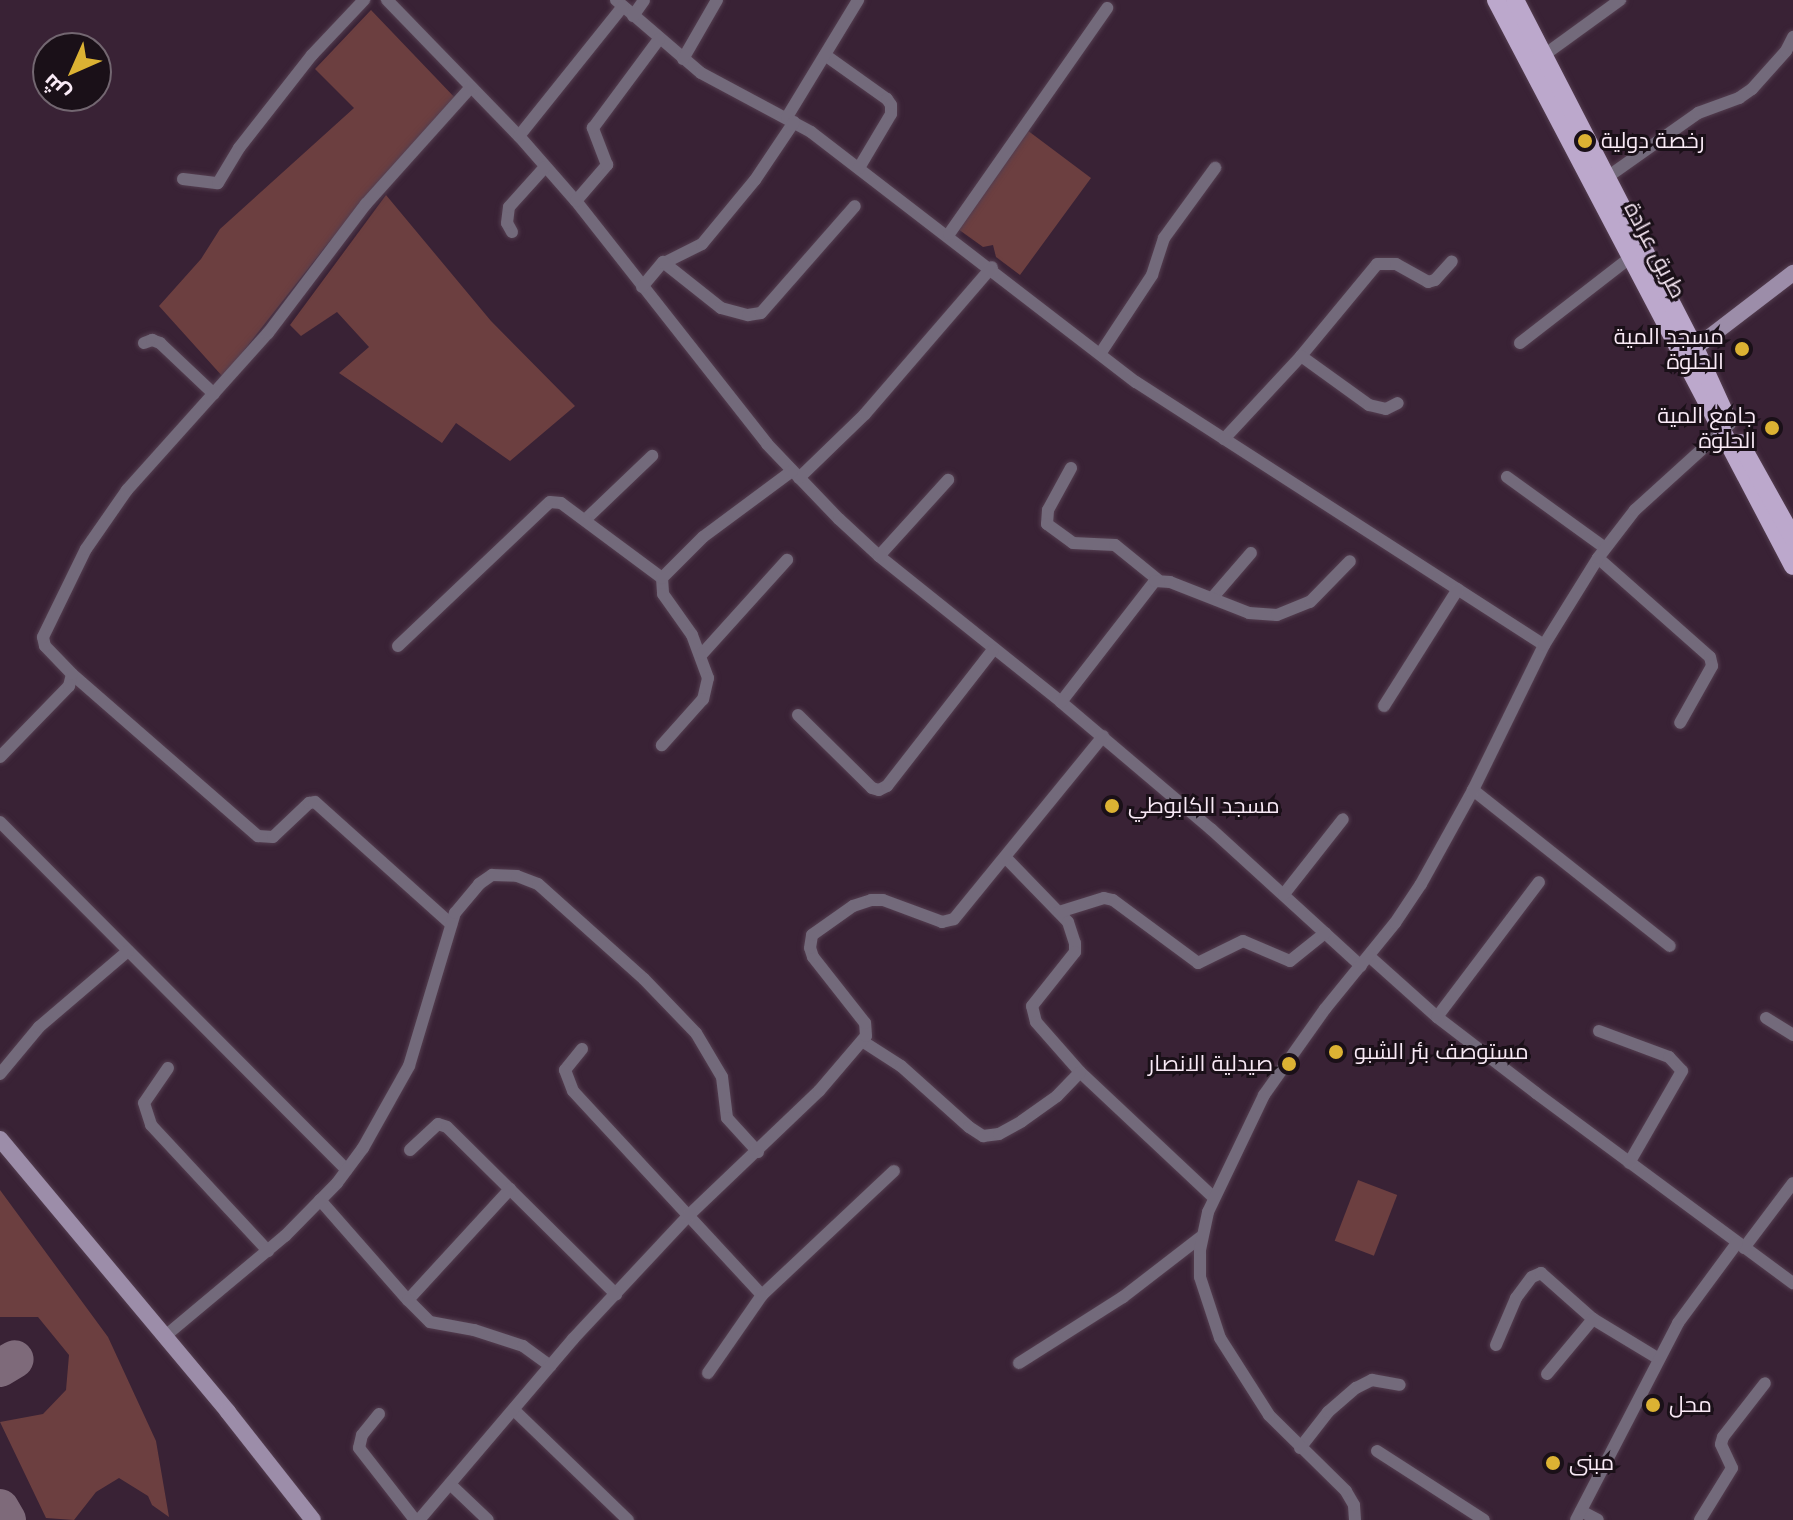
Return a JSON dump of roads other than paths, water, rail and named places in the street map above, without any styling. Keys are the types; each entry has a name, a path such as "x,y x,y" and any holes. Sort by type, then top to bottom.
{"main road":[{"name":"طريق عرادة","path":"1496,0 1632,256 1689,353"},
{"name":"طريق عرادة","path":"1515,0 1606,178 1793,566"},
{"path":"1689,353 1793,273"},
{"name":"طريق عرادة","path":"1726,428 1793,538"},
{"path":"0,1139 28,1169 313,1520"}],"street":[{"path":"183,179 218,183 239,148 312,55 364,0"},
{"path":"387,0 519,136 576,201 795,474 879,556 1103,736 1325,933 1793,1283"},
{"path":"633,16 644,0"},
{"path":"683,59 717,0"},
{"path":"642,287 656,266 702,244 755,180 858,0"},
{"path":"1544,55 1620,0"},
{"path":"519,136 620,3 683,59 711,79 790,119 949,234 1100,354 1224,439 1544,645"},
{"path":"949,234 1107,8"},
{"path":"1606,178 1698,113 1739,98 1752,89 1786,51 1793,37"},
{"path":"576,201 607,165 593,128 659,39"},
{"path":"825,55 891,105 891,114 859,168"},
{"path":"451,924 315,802 309,803 273,837 258,836 72,674 45,646 44,628 86,549 127,490 214,394 311,279 366,204 471,87"},
{"path":"512,232 507,223 509,207 545,167"},
{"path":"1100,354 1152,275 1164,238 1215,168"},
{"path":"666,262 721,308 748,315 761,313 855,206"},
{"path":"1520,343 1632,256"},
{"path":"1224,439 1301,356 1377,264 1396,264 1428,282 1435,280 1452,261"},
{"path":"662,745 703,699 708,678 702,654 663,594 662,578 703,537 795,474 865,414 992,267"},
{"path":"144,343 152,340 160,343 214,394"},
{"path":"1301,356 1369,405 1386,409 1398,403"},
{"path":"1356,1519 1354,1505 1346,1491 1300,1448 1258,1402 1220,1338 1200,1277 1201,1237 1213,1197 1264,1095 1421,884 1473,790 1544,645 1601,553 1635,510 1726,428"},
{"path":"585,520 652,456"},
{"path":"1071,468 1048,510 1047,524 1073,543 1115,545 1158,580 1213,597 1249,613 1277,615 1310,602 1339,576 1350,561"},
{"path":"1507,477 1601,553 1712,661 1680,723"},
{"path":"879,556 948,480"},
{"path":"398,646 545,505 561,503 662,578"},
{"path":"1213,597 1251,553"},
{"path":"702,654 787,560"},
{"path":"1061,702 1158,580"},
{"path":"1384,706 1458,589"},
{"path":"798,715 872,788 879,790 887,786 993,650"},
{"path":"0,757 55,704 69,686 72,674"},
{"path":"379,1414 362,1435 359,1448 417,1520 551,1366 688,1216 819,1091 862,1041 868,1028 813,957 810,948 812,935 853,906 871,900 883,900 949,921 959,915 1103,736"},
{"path":"1473,790 1670,946"},
{"path":"1284,894 1343,819"},
{"path":"0,822 347,1170"},
{"path":"1006,858 1073,930 1075,952 1032,1006 1032,1014 1080,1072 1213,1197"},
{"path":"164,1337 268,1251 320,1200 363,1148 409,1066 451,924 465,899 492,875 517,876 538,884 644,979 696,1033 722,1077 727,1118 758,1152"},
{"path":"1437,1017 1539,882"},
{"path":"1059,912 1104,898 1113,900 1198,963 1243,941 1290,961 1325,933"},
{"path":"0,1074 39,1027 128,951"},
{"path":"1766,1018 1793,1035"},
{"path":"1599,1031 1669,1057 1682,1071 1629,1163"},
{"path":"862,1041 901,1066 983,1136 999,1134 1022,1121 1057,1096 1080,1072"},
{"path":"582,1049 565,1070 567,1083 762,1295"},
{"path":"168,1068 144,1103 151,1125 268,1251"},
{"path":"410,1150 440,1124 616,1294"},
{"path":"708,1373 762,1295 894,1171"},
{"path":"1598,1520 1578,1516 1678,1323 1793,1183"},
{"path":"408,1300 510,1189"},
{"path":"320,1200 430,1322 474,1330 523,1346 551,1366"},
{"path":"1019,1363 1123,1297 1201,1237"},
{"path":"1496,1345 1508,1310 1537,1274 1545,1275 1593,1319 1659,1359"},
{"path":"1547,1374 1593,1319"},
{"path":"1300,1448 1328,1412 1356,1388 1372,1380 1400,1385"},
{"path":"1700,1520 1732,1468 1721,1444 1723,1437 1765,1383"},
{"path":"515,1411 628,1520"},
{"path":"1377,1451 1484,1520"},
{"path":"450,1484 488,1520"}],"place":[{"name":"رخصة دولية","path":"1585,141"},
{"name":"مسجد المية الحلوة","path":"1742,349"},
{"name":"جامع المية الحلوة","path":"1772,428"},
{"name":"مسجد الكابوطي","path":"1112,806"},
{"name":"مستوصف بئر الشبو","path":"1336,1052"},
{"name":"صيدلية الانصار","path":"1289,1064"},
{"name":"محل","path":"1653,1405"},
{"name":"مبنى","path":"1553,1463"}]}
